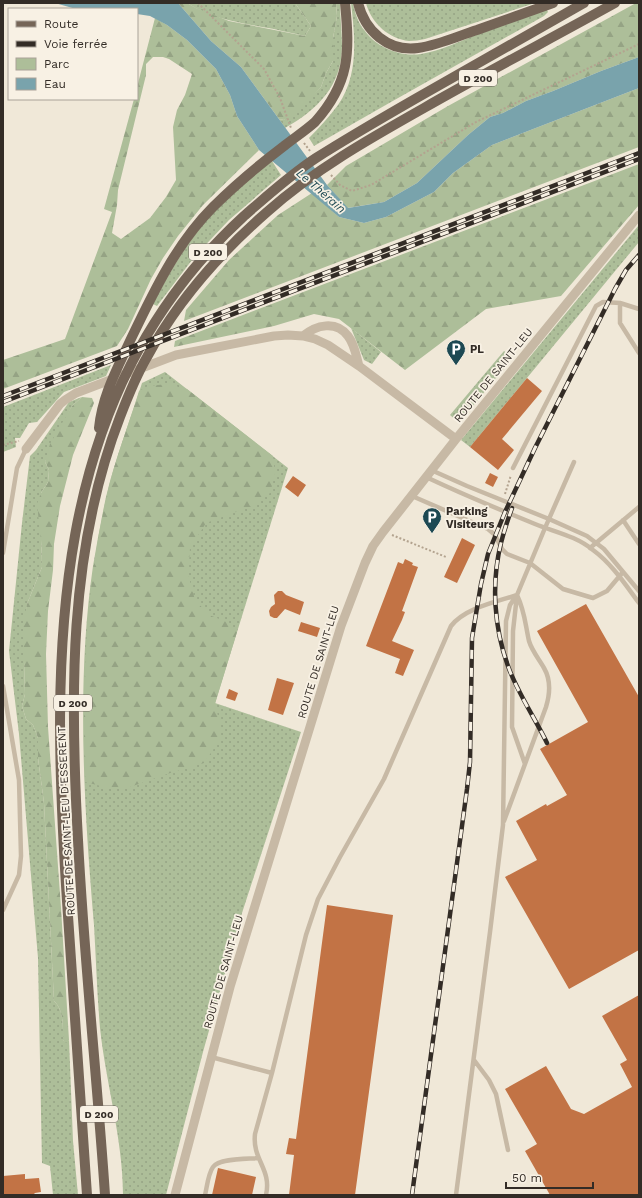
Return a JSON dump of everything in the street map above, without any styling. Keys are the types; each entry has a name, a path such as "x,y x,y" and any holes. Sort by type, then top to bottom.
{"main road":[{"path":"97,446 101,411 108,391 146,308 170,263 196,227 219,201 254,170 309,127 331,102 338,89 343,74 347,49 345,3"},
{"path":"358,3 366,24 378,37 397,46 417,48 440,43 553,3"},
{"name":"ROUTE DE SAINT-LEU D'ESSERENT","path":"87,1195 60,773 60,711 64,631 72,553 84,489 97,446 120,385 139,348 185,280 211,248 270,193 309,163 335,147 430,90 584,3"},
{"name":"ROUTE DE SAINT-LEU D'ESSERENT","path":"105,1195 79,860 73,743 74,662 80,588 85,548 93,505 112,439 136,380 148,354 176,312 218,259 248,228 313,175 421,109 615,3"}],"street":[{"name":"ROUTE DE SAINT-LEU","path":"175,1195 230,987 341,626 373,546 456,439 639,215"},
{"path":"302,336 308,331 321,326 327,325 339,329 348,336 352,342 359,366"},
{"path":"28,445 65,400 83,390 184,353 274,336 288,335 315,339 328,345 359,366 456,439"}],"lane":[{"path":"513,468 593,310 599,303 603,302 620,303 639,308"},
{"path":"620,303 620,323 639,353"},
{"path":"3,553 17,468 28,445"},
{"path":"456,1195 503,825 506,621 510,605 517,595 574,462"},
{"path":"428,474 467,486 578,532 596,542 604,549 639,591"},
{"path":"428,474 478,501 545,528 571,536 590,548 608,563 620,576 639,603"},
{"path":"412,496 488,529 495,535 507,554 530,563 563,589 592,598 607,591 623,572"},
{"path":"590,548 639,507"},
{"path":"623,520 639,544"},
{"path":"517,595 513,631 512,727 525,764"},
{"path":"503,825 548,702 550,691 547,674 533,651 529,641 525,614 517,595"},
{"path":"266,1195 268,1181 254,1148 255,1134 272,1073 306,935 318,899 389,768 447,632 454,621 466,613 517,595"},
{"path":"3,686 19,780 21,856 19,875 3,910"},
{"path":"211,1057 272,1073"},
{"path":"474,1060 490,1080 496,1094 508,1150"},
{"path":"205,1195 211,1172 216,1164 226,1161 258,1158"}],"path":[{"path":"3,445 20,440 28,445"},
{"path":"502,501 513,468"},
{"path":"383,532 446,557"}],"green space":[{"path":"178,3 187,3 229,21 305,36 311,26 295,3 336,3 337,16 333,38 333,61 326,73 321,87 296,114 284,120 279,119 241,67 211,41"},
{"path":"187,3 295,3 311,26 305,36 223,19"},
{"path":"336,3 340,3 342,41 341,60 338,73 326,95 317,105 297,121 285,128 279,119 284,120 321,87 326,73 333,61 333,38 337,16"},
{"path":"351,3 353,3 360,25 370,37 383,47 390,50 398,53 413,55 435,51 542,11 547,10 548,12 544,16 314,146 309,138 338,105 345,93 349,81 354,56 354,29"},
{"path":"366,3 535,3 425,39 409,41 395,37 382,29 372,17"},
{"path":"636,3 639,3 639,57 526,101 503,113 490,117 468,135 417,183 384,202 347,208 327,185 346,166 448,106"},
{"path":"155,18 187,40 216,69 230,95 237,116 259,150 203,205 178,236 151,279 128,329 117,346 3,389 3,360 65,339 112,212 104,209 134,100 138,100 138,83","holes":["153,57 163,57 169,59 192,74 185,95 177,110 173,127 176,180 166,197 150,218 121,239 112,233 118,190 146,75 146,64"]},
{"path":"639,88 639,147 184,321 186,310 229,260 278,215 312,193 339,217 364,223 386,217 434,192 453,173 492,145"},
{"path":"272,161 281,175 229,220 195,256 157,306 153,304 181,255 216,209 250,178"},
{"path":"639,164 639,205 561,296 486,309 405,370 339,319 314,314 274,326 174,347 175,341"},
{"path":"639,225 639,242 470,447 461,440"},
{"path":"351,328 381,352 372,364 364,360"},
{"path":"504,351 513,357 459,423 450,415"},
{"path":"111,365 106,376 64,392 37,422 29,423 20,438 15,438 16,447 3,452 3,407"},
{"path":"165,372 288,468 215,703 301,732 242,913 203,1052 166,1195 123,1195 120,1153 99,1015 87,836 83,745 85,655 93,566 102,514 118,454 142,383"},
{"path":"168,384 187,389 273,456 275,474 270,493 252,506 206,523 190,548 188,574 195,600 209,615 227,622 237,632 215,704 219,720 219,741 204,763 130,787 105,787 85,782 84,711 86,640 93,569 109,485 139,391 148,386"},
{"path":"82,397 72,406 45,462 49,470 48,482 41,493 42,567 27,604 24,658 25,694 22,706 26,719 33,725 38,738 38,758 44,803 54,1001 60,1009 63,1024 63,1040 66,1042 69,1040 73,1141 78,1195 53,1195 50,1166 42,1163 38,958 19,734 9,651 30,456 36,450 69,402"},
{"path":"82,397 92,398 94,403 73,455 60,506 54,544 46,654 48,727 69,1040 66,1043 63,1040 63,1025 60,1009 54,1001 44,803 38,758 38,738 33,725 26,719 22,706 25,694 23,627 27,604 42,567 42,549 37,504 41,493 48,482 49,470 45,462 50,444 72,406"}],"water":[{"name":"Le Thérain","path":"55,3 178,3 211,41 241,67 327,185 348,208 384,202 417,183 468,135 490,117 503,113 526,101 639,57 639,88 492,145 453,173 434,192 386,217 364,223 339,217 259,150 237,116 230,95 216,69 187,40 167,25 150,16 138,14 138,8 72,8"}],"building":[{"path":"527,378 542,391 502,439 514,450 498,470 470,447"},
{"path":"490,473 498,477 493,487 485,483"},
{"path":"293,476 306,485 298,497 285,487"},
{"path":"462,538 475,545 457,583 444,577"},
{"path":"405,559 413,563 412,565 418,567 402,611 405,612 392,641 414,650 403,676 395,673 400,659 366,646 398,562 403,564"},
{"path":"278,591 282,591 286,595 304,602 300,615 285,609 277,618 270,616 269,611 275,604 274,595"},
{"path":"586,604 639,697 639,950 569,989 505,877 537,860 516,821 546,804 547,806 567,795 540,749 588,722 537,631"},
{"path":"301,622 320,628 317,637 298,631"},
{"path":"277,678 294,683 283,715 268,710"},
{"path":"229,689 238,693 235,701 226,698"},
{"path":"327,905 393,915 355,1195 289,1195 294,1155 286,1154 289,1138 296,1139"},
{"path":"639,995 639,1195 550,1195 525,1151 537,1144 505,1089 546,1066 571,1109 584,1114 632,1087 620,1064 627,1060 602,1016"},
{"path":"218,1168 256,1177 252,1195 212,1195"},
{"path":"25,1174 25,1179 39,1178 41,1192 33,1195 3,1195 3,1176"}],"railway":[{"path":"3,396 639,153"},
{"path":"3,402 639,159"},
{"path":"412,1195 467,789 470,762 472,638 481,584 488,554 505,512 535,448 615,289 626,270 639,255"},
{"path":"512,508 503,534 498,558 495,589 497,621 503,651 512,676 547,743"}],"place":[{"name":"PL","path":"456,366"},
{"name":"Parking Visiteurs","path":"432,534"}]}
